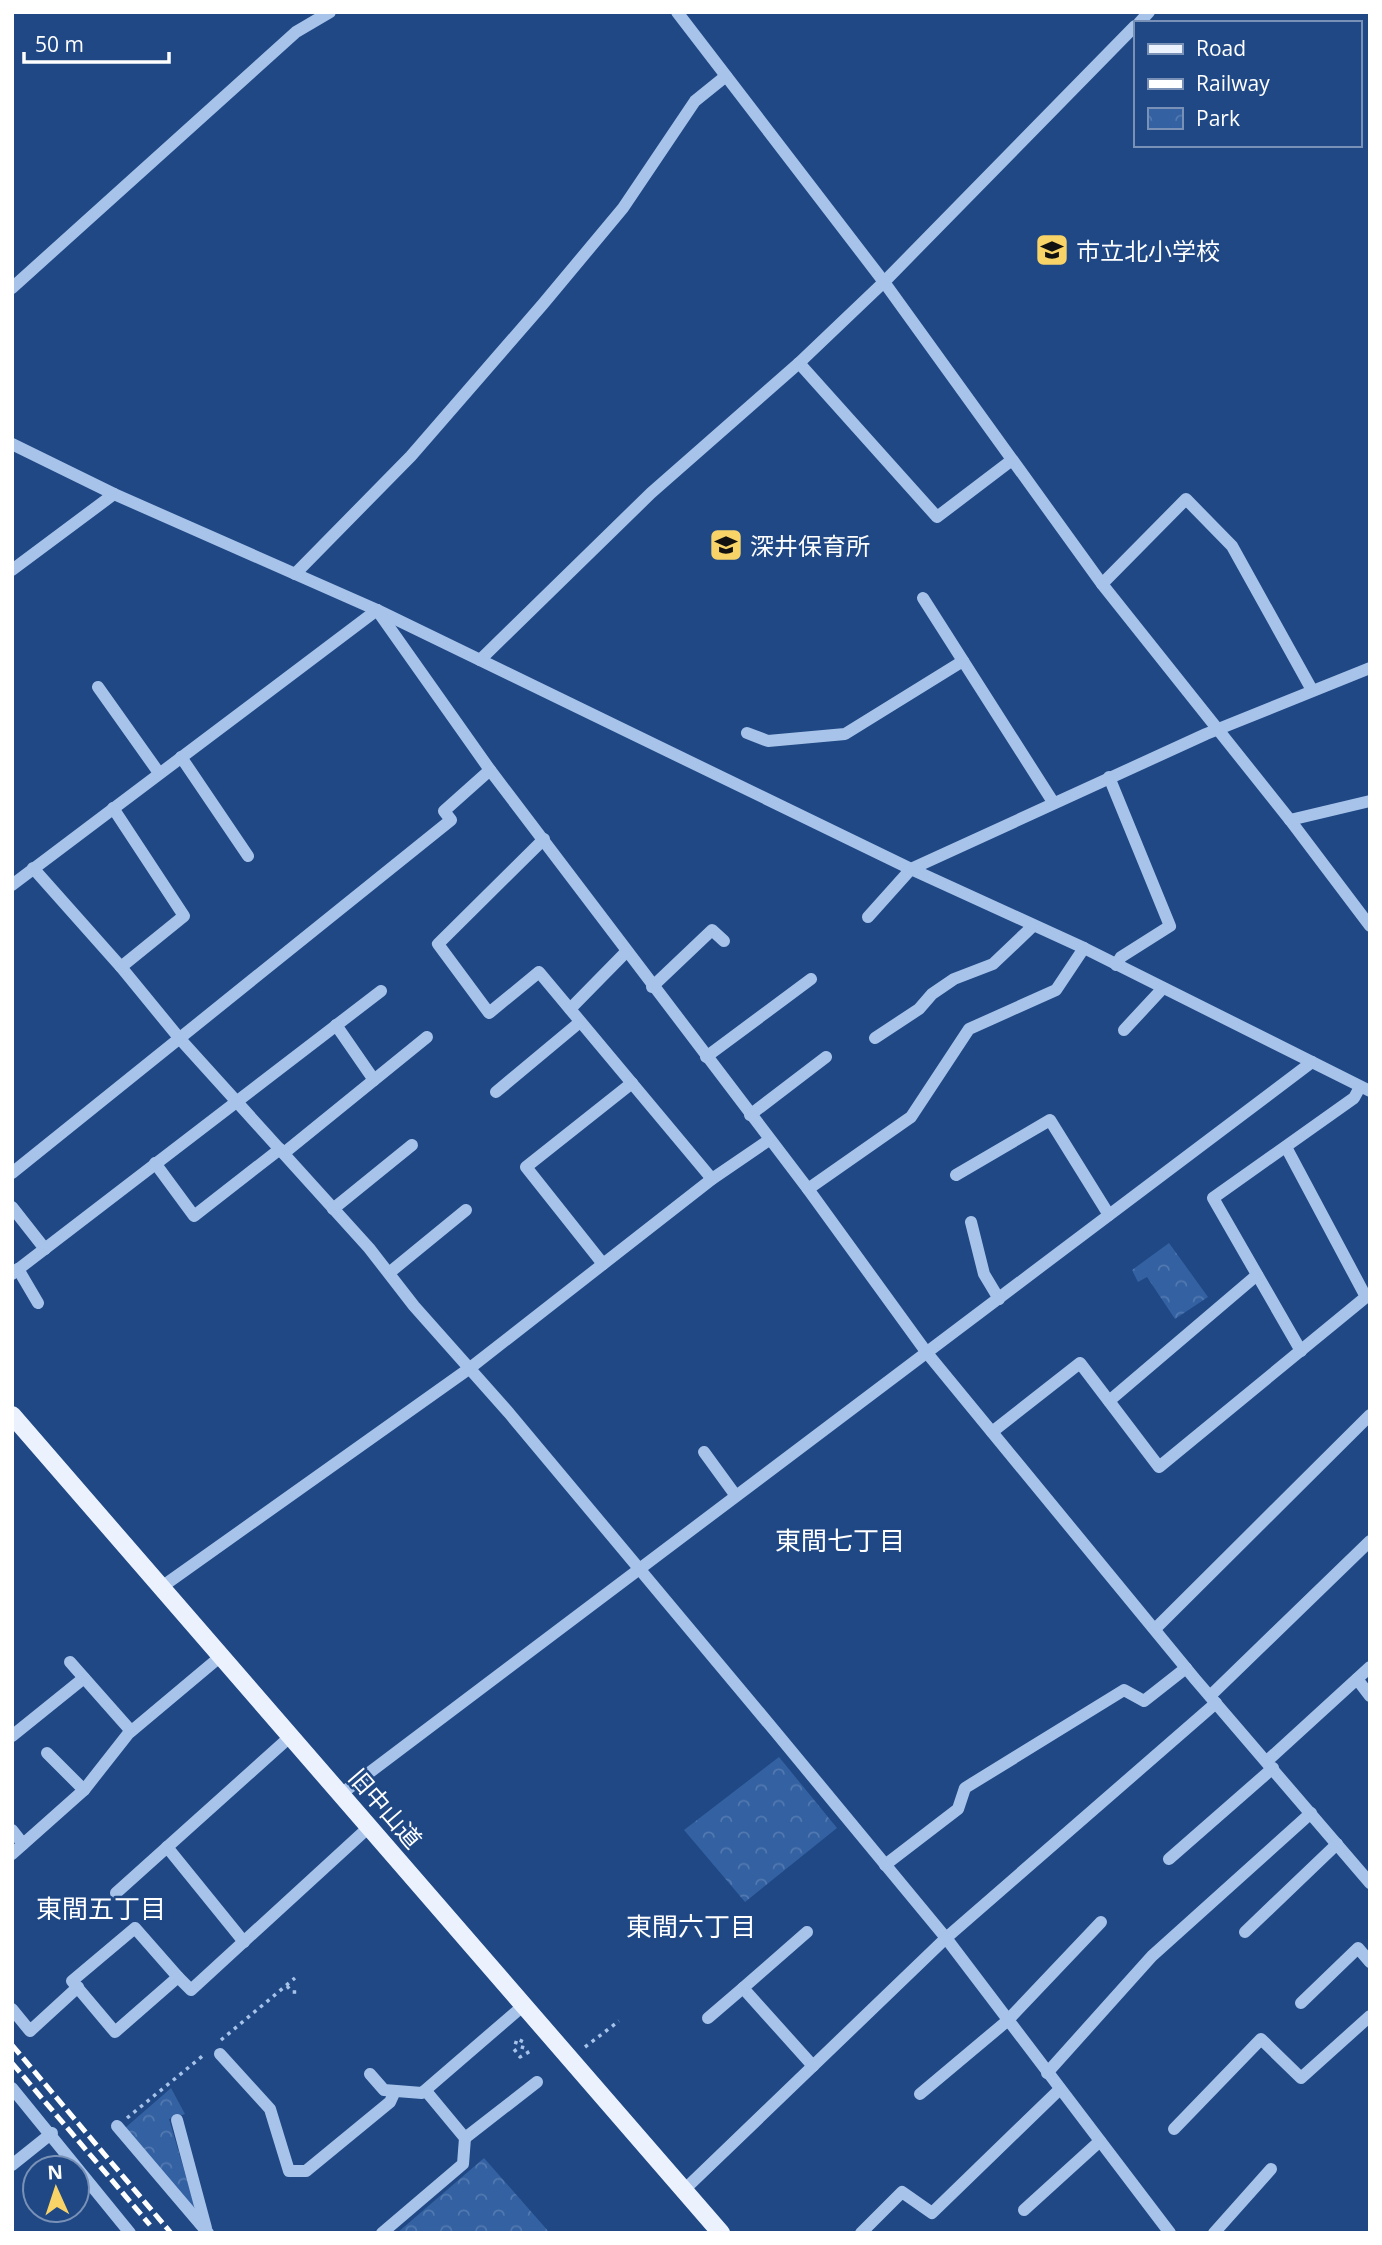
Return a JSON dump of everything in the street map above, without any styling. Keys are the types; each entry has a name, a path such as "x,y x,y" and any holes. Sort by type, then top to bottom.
{"main road":[{"name":"旧中山道","path":"12,1415 721,2233"}],"street":[{"path":"12,288 296,32 330,12"},
{"path":"677,12 884,282 1102,584 1290,820 1370,926"},
{"path":"480,660 651,493 799,363 884,282 1134,27"},
{"path":"295,575 411,456 623,208 695,101 726,76"},
{"path":"799,363 937,517 1012,460"},
{"path":"12,444 114,494 377,610 911,869 1084,948 1365,1089 1213,1198 1301,1351"},
{"path":"12,570 114,494"},
{"path":"1102,584 1186,499 1231,546 1312,690"},
{"path":"923,598 1054,802"},
{"path":"12,885 377,610"},
{"path":"377,610 490,771 808,1189 927,1353 1186,1668 1370,1883"},
{"path":"747,733 768,741 845,734 963,661"},
{"path":"868,917 911,869 1218,729 1370,668"},
{"path":"98,687 159,773"},
{"path":"181,757 248,856"},
{"path":"12,1173 451,820 444,811 490,771"},
{"path":"1109,777 1170,926 1121,957 1116,965"},
{"path":"1290,820 1370,801"},
{"path":"113,808 184,916 121,967"},
{"path":"544,839 438,944 489,1013 539,972 712,1179"},
{"path":"33,869 121,967 180,1039 389,1273 640,1569 946,1938 1170,2233"},
{"path":"875,1038 919,1009 932,994 954,979 993,964 1034,926"},
{"path":"652,986 712,930 724,942"},
{"path":"808,1189 911,1117 969,1028 1056,989 1084,948"},
{"path":"570,1009 626,952"},
{"path":"706,1058 811,979"},
{"path":"1124,1030 1163,988"},
{"path":"38,1303 15,1272 381,991"},
{"path":"496,1092 580,1021"},
{"path":"336,1025 374,1080"},
{"path":"155,1163 194,1216 427,1037"},
{"path":"750,1115 826,1057"},
{"path":"341,1794 1312,1062"},
{"path":"603,1264 526,1167 632,1083"},
{"path":"956,1175 1051,1120 1109,1215"},
{"path":"163,1587 470,1368 712,1179 769,1140"},
{"path":"333,1209 412,1145"},
{"path":"992,1432 1080,1363 1159,1467 1366,1297 1286,1147"},
{"path":"12,1207 44,1249"},
{"path":"389,1273 466,1210"},
{"path":"971,1222 984,1273 999,1298"},
{"path":"1109,1401 1257,1275"},
{"path":"1155,1629 1370,1415"},
{"path":"704,1452 736,1496"},
{"path":"684,2190 946,1938 1213,1699 1370,1541"},
{"path":"12,1854 84,1790 131,1731 221,1656"},
{"path":"69,1662 131,1731"},
{"path":"1169,1859 1370,1667"},
{"path":"886,1865 958,1809 965,1788 1124,1690 1144,1701 1186,1668"},
{"path":"12,1736 84,1678"},
{"path":"1357,1679 1370,1696"},
{"path":"116,1893 292,1735"},
{"path":"47,1753 84,1790"},
{"path":"1047,2073 1152,1956 1311,1813"},
{"path":"178,1977 115,2032 72,1981 135,1928 191,1990 369,1827"},
{"path":"12,1830 23,1844"},
{"path":"1245,1932 1337,1844"},
{"path":"167,1847 244,1942"},
{"path":"920,2094 1007,2021 1101,1922"},
{"path":"708,2018 807,1932"},
{"path":"1301,2003 1358,1948 1370,1962"},
{"path":"12,2009 30,2031 78,1987"},
{"path":"743,1988 813,2066"},
{"path":"370,2074 384,2090 426,2091 524,2005"},
{"path":"1174,2130 1261,2039 1301,2078 1370,2016"},
{"path":"220,2054 270,2109 289,2171 306,2171 390,2102 395,2091"},
{"path":"465,2138 537,2082"},
{"path":"12,2088 52,2133 130,2233"},
{"path":"861,2233 902,2192 932,2213 1060,2089"},
{"path":"382,2233 463,2164 465,2138 426,2091"},
{"path":"177,2120 208,2232"},
{"path":"117,2126 208,2232"},
{"path":"12,2165 52,2133"},
{"path":"1024,2210 1100,2141"},
{"path":"1214,2233 1271,2169"}],"path":[{"path":"287,1986 292,1992 300,1992"},
{"path":"585,2047 619,2021"},
{"path":"522,2049 524,2042 517,2039 513,2043 520,2057 532,2050"}],"green space":[{"path":"1169,1243 1208,1297 1175,1319 1147,1277 1138,1282 1132,1270"},
{"path":"779,1757 837,1828 745,1902 684,1830"},
{"path":"171,2088 185,2114 169,2119 195,2207 193,2210 125,2128"},
{"path":"484,2158 549,2232 397,2233"}],"railway":[{"path":"12,2045 171,2233"},
{"path":"12,2063 150,2225"}],"place":[{"name":"市立北小学校","path":"1052,250"},
{"name":"深井保育所","path":"726,545"}],"district":[{"name":"東間七丁目","path":"840,1540"},
{"name":"東間五丁目","path":"101,1908"},
{"name":"東間六丁目","path":"691,1926"}]}
